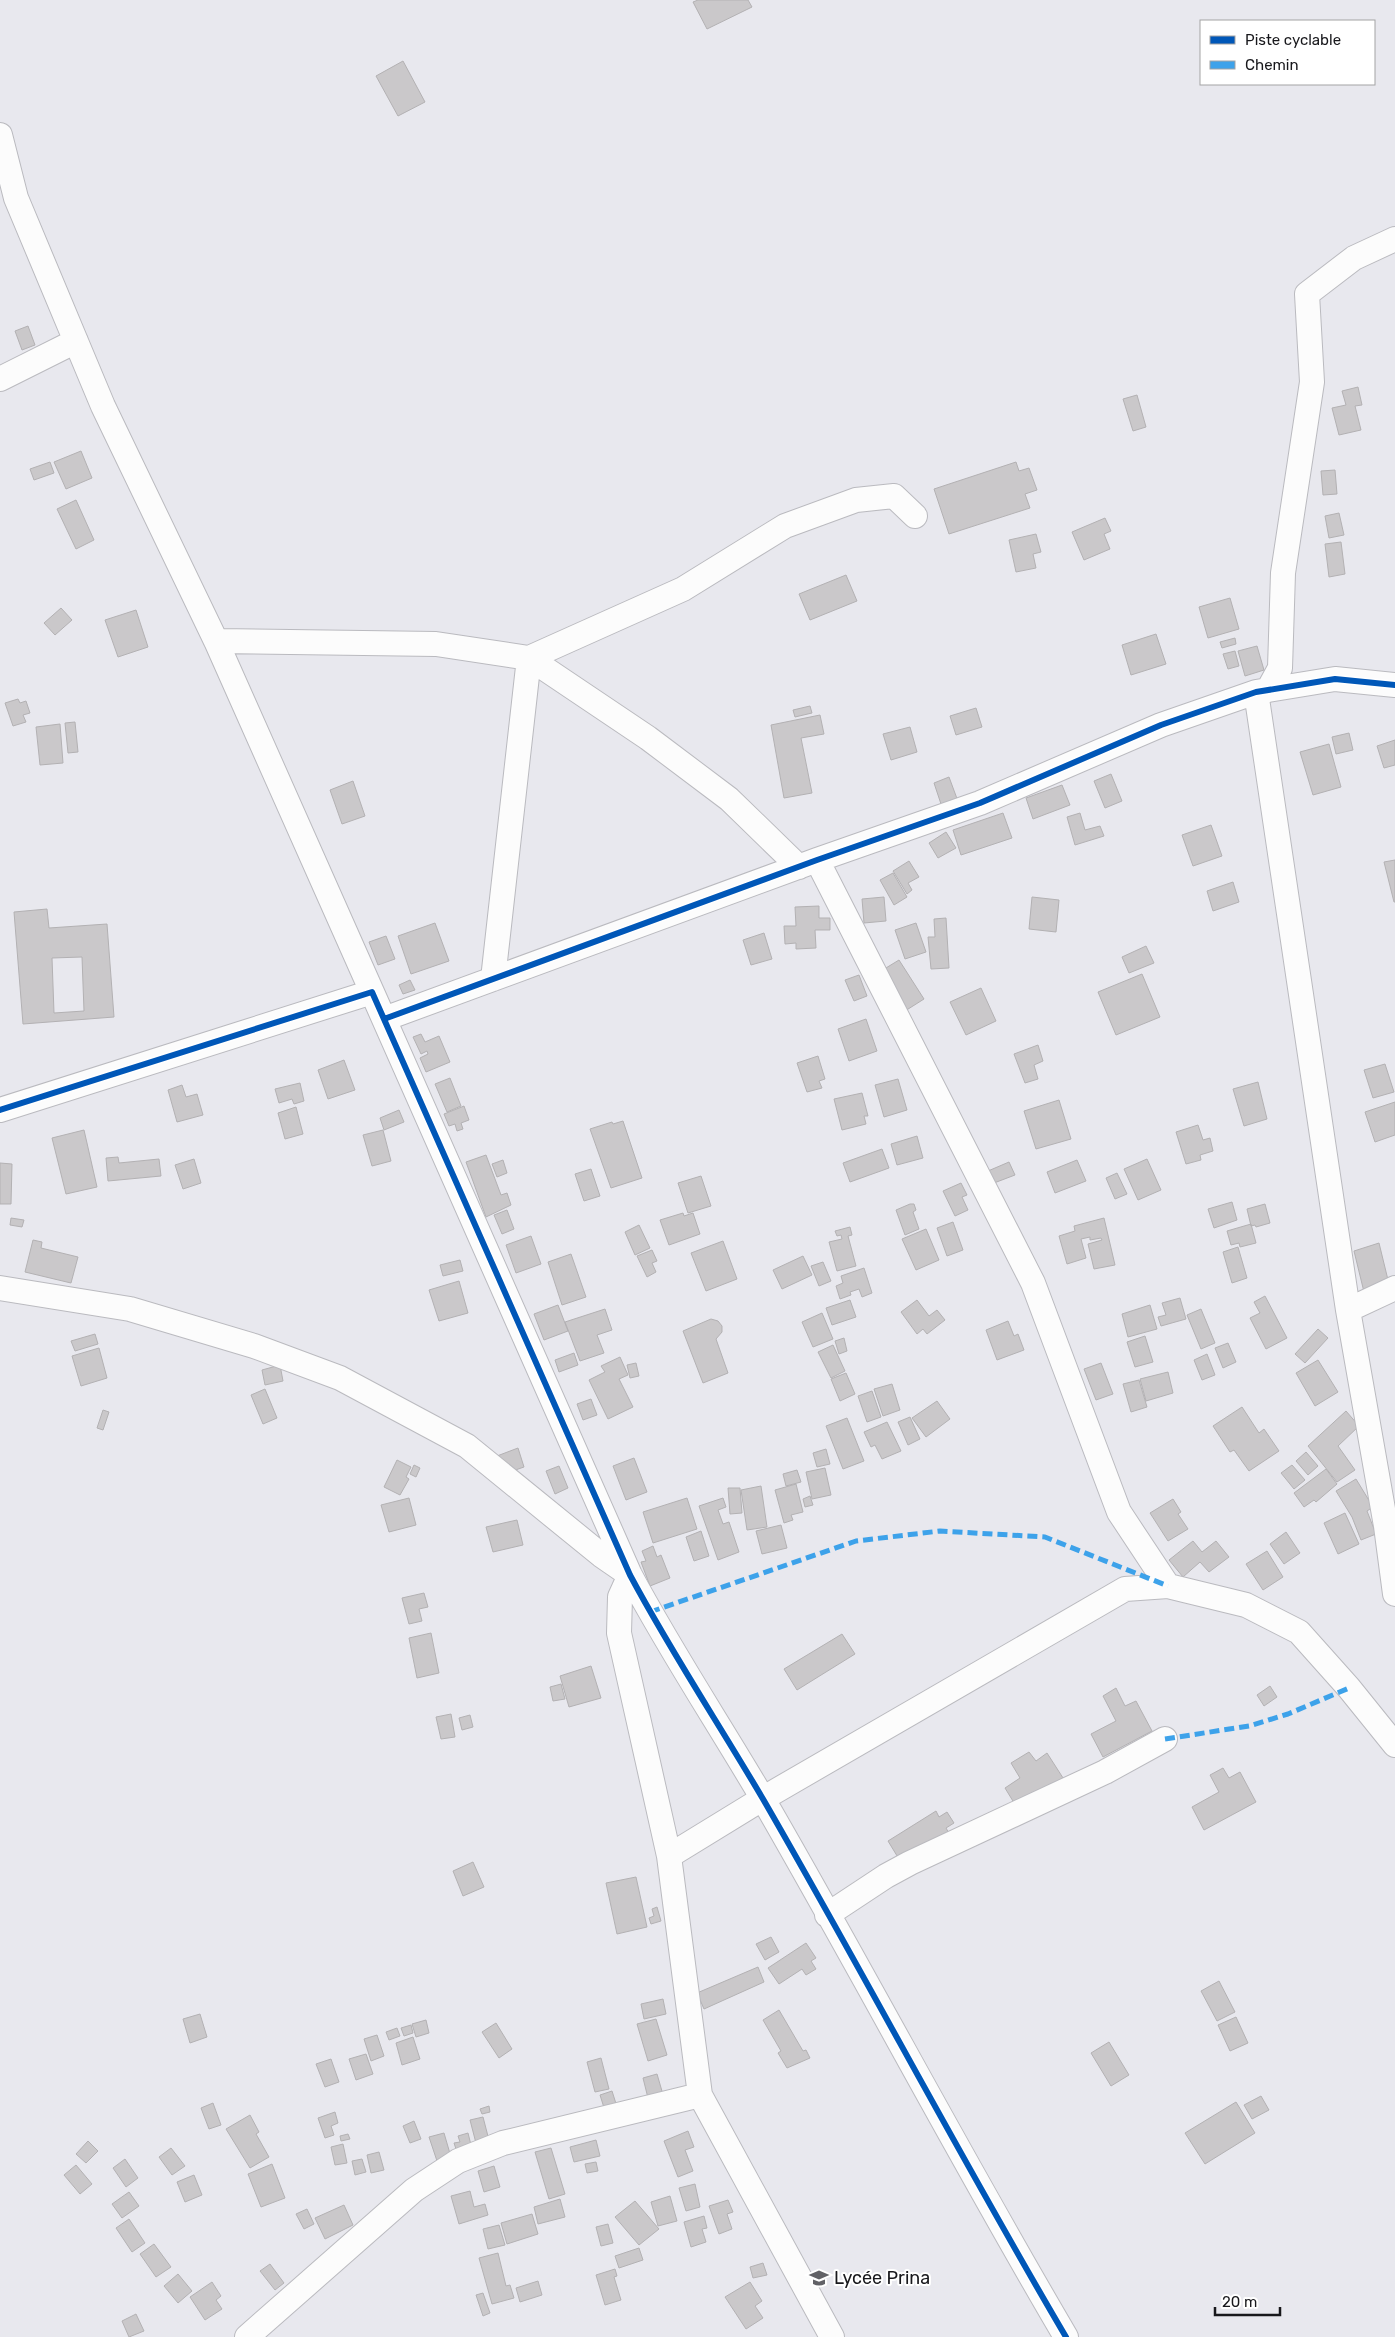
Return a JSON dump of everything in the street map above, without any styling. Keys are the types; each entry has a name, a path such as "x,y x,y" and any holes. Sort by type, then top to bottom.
{"street":[{"path":"0,136 16,198 103,406 216,641 630,1575 650,1612 762,1798 996,2219 1066,2337"},
{"path":"1395,239 1354,258 1307,294 1312,382 1283,573 1280,668 1262,691 1348,1310 1386,1526 1395,1594"},
{"path":"0,379 76,341"},
{"path":"529,658 684,589 785,526 856,500 894,496 915,516"},
{"path":"216,641 436,644 529,658 648,738 729,799 808,863 1032,1283 1119,1512 1168,1586"},
{"path":"493,979 529,658"},
{"path":"384,1019 808,863 980,803 1160,725 1262,691 1335,679 1395,685"},
{"path":"0,1110 372,992"},
{"path":"0,1288 130,1309 254,1346 340,1378 467,1446 601,1554 630,1575"},
{"path":"1348,1310 1395,1288"},
{"path":"630,1575 620,1597 619,1633 669,1856 700,2095 832,2337"},
{"path":"669,1856 762,1798 1125,1589 1168,1586 1246,1605 1299,1632 1349,1688 1395,1745"},
{"path":"827,1915 886,1876 910,1863 1105,1772 1165,1738"},
{"path":"247,2337 414,2190 458,2161 503,2143 700,2095"}],"building":[{"path":"698,0 748,0 752,7 707,29 693,2"},
{"path":"403,61 425,102 398,116 376,76"},
{"path":"28,326 35,345 22,350 15,331"},
{"path":"1358,387 1362,405 1355,406 1361,430 1339,435 1332,408 1346,405 1342,391"},
{"path":"1137,395 1146,427 1133,431 1123,399"},
{"path":"81,451 92,478 66,489 54,462"},
{"path":"50,462 54,473 34,480 30,469"},
{"path":"1016,462 1019,471 1029,468 1037,490 1025,494 1030,508 949,534 934,489"},
{"path":"1335,470 1337,494 1323,495 1321,471"},
{"path":"76,500 94,540 76,549 57,509"},
{"path":"1339,513 1344,535 1329,538 1325,516"},
{"path":"1105,518 1111,531 1104,534 1110,549 1084,560 1072,532"},
{"path":"1036,534 1041,552 1033,554 1036,568 1016,572 1009,540"},
{"path":"1341,542 1345,574 1329,577 1325,544"},
{"path":"846,575 857,601 810,620 799,594"},
{"path":"1230,598 1239,629 1208,638 1199,607"},
{"path":"61,608 72,620 55,635 44,623"},
{"path":"136,610 148,647 118,657 105,620"},
{"path":"1156,634 1166,664 1131,675 1122,645"},
{"path":"1235,638 1236,644 1222,648 1220,642"},
{"path":"1257,646 1264,670 1245,676 1238,651"},
{"path":"1235,651 1239,666 1228,669 1223,654"},
{"path":"18,699 20,703 26,701 30,713 23,715 26,722 13,726 5,703"},
{"path":"810,706 812,713 795,717 793,710"},
{"path":"976,708 982,727 956,735 950,716"},
{"path":"820,715 824,734 801,738 812,793 784,798 771,725"},
{"path":"75,722 78,752 68,753 65,723"},
{"path":"60,724 63,763 40,765 36,727"},
{"path":"910,727 917,752 891,760 883,734"},
{"path":"1349,733 1353,750 1336,754 1332,737"},
{"path":"1395,740 1395,765 1384,768 1377,746"},
{"path":"1329,744 1341,787 1313,795 1300,752"},
{"path":"1111,774 1122,801 1105,808 1094,781"},
{"path":"949,777 959,804 943,810 934,783"},
{"path":"353,781 365,816 342,824 330,790"},
{"path":"1062,785 1070,805 1033,819 1026,798"},
{"path":"1003,813 1012,838 961,855 953,830"},
{"path":"1080,813 1085,830 1100,826 1104,836 1075,845 1067,817"},
{"path":"1211,825 1222,856 1193,866 1182,835"},
{"path":"946,832 956,848 938,858 929,843"},
{"path":"1395,860 1395,902 1394,902 1384,862"},
{"path":"909,861 919,877 908,883 912,890 907,894 893,871"},
{"path":"893,873 907,897 894,905 880,880"},
{"path":"1233,882 1239,902 1213,911 1207,891"},
{"path":"884,897 886,921 864,923 862,899"},
{"path":"1032,897 1059,900 1056,932 1029,929"},
{"path":"819,906 819,918 830,918 830,930 815,930 816,948 796,949 796,943 785,944 784,926 796,926 795,907"},
{"path":"47,909 49,928 107,924 114,1017 23,1024 14,912","holes":["82,957 84,1011 54,1013 52,958"]},
{"path":"946,918 949,968 931,969 928,937 935,937 934,919"},
{"path":"435,923 449,961 411,974 398,936"},
{"path":"916,923 926,952 905,959 895,930"},
{"path":"764,933 772,959 751,965 743,940"},
{"path":"386,936 395,959 378,965 369,942"},
{"path":"1146,946 1154,963 1129,973 1122,957"},
{"path":"899,960 924,999 905,1011 881,971"},
{"path":"1142,974 1160,1017 1116,1035 1098,992"},
{"path":"859,975 867,996 854,1001 845,980"},
{"path":"410,980 415,990 403,994 399,985"},
{"path":"981,988 996,1021 966,1035 950,1002"},
{"path":"866,1019 877,1051 849,1061 838,1029"},
{"path":"421,1034 425,1042 439,1036 450,1062 426,1072 420,1058 428,1054 427,1051 421,1054 413,1037"},
{"path":"1038,1045 1043,1061 1034,1065 1038,1079 1025,1083 1014,1054"},
{"path":"818,1056 825,1079 819,1081 822,1088 807,1092 797,1063"},
{"path":"344,1060 355,1090 328,1099 318,1070"},
{"path":"1385,1064 1394,1092 1373,1098 1364,1070"},
{"path":"450,1078 461,1106 447,1112 435,1084"},
{"path":"898,1079 907,1110 884,1117 875,1085"},
{"path":"1258,1082 1267,1119 1244,1126 1233,1089"},
{"path":"300,1083 304,1101 294,1104 292,1099 279,1103 275,1089"},
{"path":"182,1085 186,1097 197,1094 203,1115 177,1122 168,1090"},
{"path":"862,1093 868,1116 864,1116 866,1124 842,1130 834,1099"},
{"path":"1059,1100 1071,1139 1036,1149 1024,1111"},
{"path":"1395,1102 1395,1135 1375,1142 1365,1112"},
{"path":"464,1106 469,1120 461,1123 463,1129 457,1131 455,1124 449,1126 444,1114"},
{"path":"296,1107 303,1134 285,1139 278,1113"},
{"path":"399,1110 404,1122 384,1130 380,1118"},
{"path":"623,1121 642,1178 611,1188 590,1129 612,1122 613,1124"},
{"path":"1198,1125 1203,1140 1210,1138 1213,1151 1200,1155 1201,1160 1186,1164 1176,1132"},
{"path":"84,1130 97,1187 66,1194 52,1138"},
{"path":"383,1130 391,1161 372,1166 363,1135"},
{"path":"917,1136 923,1158 897,1165 891,1144"},
{"path":"882,1149 889,1168 850,1182 843,1163"},
{"path":"486,1155 501,1195 507,1193 511,1205 486,1217 466,1162"},
{"path":"118,1157 119,1163 159,1159 161,1176 108,1181 106,1158"},
{"path":"194,1159 201,1183 183,1189 175,1165"},
{"path":"1147,1159 1161,1190 1138,1200 1124,1169"},
{"path":"503,1160 507,1173 497,1177 492,1164"},
{"path":"1077,1160 1086,1181 1055,1193 1047,1172"},
{"path":"1009,1162 1015,1175 994,1183 988,1171"},
{"path":"0,1163 12,1164 11,1204 0,1204"},
{"path":"591,1169 600,1196 584,1201 575,1174"},
{"path":"1117,1173 1127,1194 1115,1199 1106,1178"},
{"path":"701,1176 711,1206 688,1213 678,1183"},
{"path":"961,1183 967,1195 962,1197 968,1210 955,1216 943,1191"},
{"path":"1232,1202 1237,1220 1214,1228 1208,1209"},
{"path":"914,1204 916,1210 913,1212 919,1229 905,1235 896,1210"},
{"path":"1265,1204 1270,1223 1256,1227 1255,1225 1251,1226 1247,1209"},
{"path":"507,1210 514,1229 502,1234 494,1215"},
{"path":"683,1213 684,1216 693,1213 700,1234 669,1245 660,1220"},
{"path":"11,1218 24,1220 22,1227 10,1225"},
{"path":"1104,1218 1115,1265 1094,1269 1088,1244 1102,1240 1101,1238 1090,1240 1090,1237 1081,1239 1086,1258 1067,1264 1059,1236 1075,1231 1074,1226"},
{"path":"953,1222 963,1250 947,1256 937,1228"},
{"path":"1251,1224 1256,1243 1240,1247 1239,1243 1231,1245 1227,1231"},
{"path":"639,1225 650,1248 635,1255 625,1232"},
{"path":"850,1227 852,1235 848,1236 856,1266 837,1271 829,1242 842,1239 841,1235 837,1236 835,1231"},
{"path":"926,1229 939,1260 916,1270 902,1239"},
{"path":"531,1236 541,1264 516,1273 506,1245"},
{"path":"33,1240 42,1242 41,1248 78,1257 71,1283 25,1272"},
{"path":"723,1241 737,1279 706,1291 691,1253"},
{"path":"1379,1243 1389,1284 1364,1292 1354,1251"},
{"path":"1238,1247 1247,1278 1232,1283 1223,1252"},
{"path":"652,1250 657,1261 652,1263 656,1272 647,1277 637,1256"},
{"path":"571,1254 586,1297 562,1305 548,1262"},
{"path":"803,1256 812,1275 782,1289 773,1270"},
{"path":"460,1260 463,1271 443,1276 440,1265"},
{"path":"823,1262 831,1281 819,1286 811,1266"},
{"path":"864,1268 872,1293 862,1297 859,1289 850,1292 851,1295 840,1299 836,1286 843,1283 841,1276"},
{"path":"459,1281 468,1313 439,1321 429,1290"},
{"path":"1265,1296 1287,1338 1266,1349 1250,1318 1260,1313 1254,1302"},
{"path":"1180,1298 1186,1319 1161,1326 1158,1317 1166,1315 1162,1303"},
{"path":"850,1300 856,1317 832,1325 826,1308"},
{"path":"917,1300 929,1316 937,1310 945,1320 927,1334 923,1329 917,1334 901,1312"},
{"path":"558,1305 568,1331 544,1340 534,1314"},
{"path":"1150,1305 1157,1329 1128,1337 1122,1314"},
{"path":"605,1309 612,1330 597,1335 604,1353 580,1361 565,1322"},
{"path":"1201,1309 1215,1343 1201,1349 1187,1315"},
{"path":"822,1313 833,1339 813,1347 802,1322"},
{"path":"711,1319 718,1321 722,1326 722,1332 716,1339 728,1373 703,1383 683,1331"},
{"path":"1008,1321 1014,1336 1018,1334 1024,1350 997,1360 986,1330"},
{"path":"1318,1329 1328,1338 1305,1363 1295,1354"},
{"path":"95,1334 98,1344 75,1351 71,1341"},
{"path":"1145,1336 1153,1362 1135,1367 1127,1342"},
{"path":"844,1338 847,1351 839,1354 835,1341"},
{"path":"1228,1343 1236,1362 1223,1368 1215,1348"},
{"path":"833,1345 845,1371 831,1378 818,1352"},
{"path":"99,1348 107,1378 81,1386 72,1356"},
{"path":"574,1353 578,1365 559,1372 555,1360"},
{"path":"1207,1354 1215,1375 1202,1380 1194,1360"},
{"path":"620,1357 628,1375 619,1379 633,1407 608,1419 589,1380 605,1372 601,1366"},
{"path":"1318,1360 1338,1392 1315,1406 1296,1373"},
{"path":"636,1363 639,1376 630,1378 627,1365"},
{"path":"1101,1363 1113,1394 1096,1400 1084,1369"},
{"path":"280,1365 283,1381 265,1385 262,1370"},
{"path":"1168,1372 1173,1393 1146,1401 1140,1379"},
{"path":"846,1373 855,1394 840,1401 831,1379"},
{"path":"1139,1380 1147,1407 1131,1412 1123,1384"},
{"path":"892,1384 900,1410 883,1416 874,1389"},
{"path":"265,1389 277,1418 263,1424 251,1395"},
{"path":"872,1391 881,1417 867,1422 858,1396"},
{"path":"591,1399 597,1415 583,1420 577,1404"},
{"path":"937,1401 950,1419 926,1437 912,1418"},
{"path":"1242,1407 1259,1433 1264,1429 1279,1451 1249,1471 1234,1450 1230,1452 1213,1426"},
{"path":"103,1410 109,1412 103,1430 97,1428"},
{"path":"1346,1411 1359,1426 1338,1446 1355,1470 1337,1482 1308,1446"},
{"path":"910,1417 920,1439 908,1445 898,1422"},
{"path":"847,1418 864,1461 843,1469 826,1426"},
{"path":"887,1422 901,1451 882,1459 875,1445 871,1447 864,1432"},
{"path":"518,1448 524,1467 504,1474 497,1456"},
{"path":"826,1449 830,1464 817,1467 813,1453"},
{"path":"1306,1452 1318,1466 1308,1475 1296,1461"},
{"path":"634,1458 647,1492 626,1500 613,1466"},
{"path":"397,1460 411,1467 406,1477 409,1479 400,1495 384,1487"},
{"path":"414,1465 420,1468 416,1477 410,1474"},
{"path":"1292,1465 1305,1480 1294,1489 1281,1473"},
{"path":"559,1466 568,1488 555,1494 546,1471"},
{"path":"825,1468 831,1495 812,1499 806,1472"},
{"path":"1326,1469 1337,1484 1316,1502 1314,1500 1304,1507 1294,1493"},
{"path":"797,1470 801,1482 786,1486 783,1474"},
{"path":"1356,1479 1373,1507 1367,1511 1376,1534 1361,1540 1352,1517 1336,1491"},
{"path":"796,1484 803,1512 791,1515 793,1520 784,1523 775,1490"},
{"path":"761,1486 767,1527 747,1530 741,1490"},
{"path":"728,1488 740,1488 742,1513 730,1514"},
{"path":"810,1496 813,1505 805,1507 803,1499"},
{"path":"409,1498 416,1525 389,1532 381,1505"},
{"path":"687,1498 697,1529 653,1543 643,1512"},
{"path":"723,1498 726,1507 718,1510 723,1524 729,1522 739,1552 718,1560 699,1506"},
{"path":"1173,1499 1181,1512 1178,1514 1188,1529 1168,1541 1150,1513"},
{"path":"1345,1513 1359,1544 1338,1554 1324,1523"},
{"path":"517,1520 523,1545 493,1552 486,1527"},
{"path":"781,1525 787,1548 762,1554 756,1531"},
{"path":"701,1531 709,1556 694,1561 686,1537"},
{"path":"1286,1532 1300,1553 1284,1564 1270,1544"},
{"path":"1193,1541 1202,1552 1216,1541 1229,1557 1209,1572 1200,1562 1183,1577 1169,1560"},
{"path":"653,1546 657,1557 661,1555 670,1578 650,1586 641,1562 646,1561 642,1551"},
{"path":"1267,1551 1283,1577 1263,1590 1246,1564"},
{"path":"424,1593 428,1607 419,1609 422,1621 409,1624 402,1598"},
{"path":"431,1633 439,1673 417,1678 409,1638"},
{"path":"842,1634 855,1654 797,1690 784,1669"},
{"path":"591,1666 601,1698 569,1707 560,1676"},
{"path":"561,1684 565,1699 553,1701 550,1687"},
{"path":"1270,1686 1277,1697 1264,1706 1257,1695"},
{"path":"1116,1688 1125,1706 1136,1701 1152,1731 1103,1757 1091,1734 1116,1721 1103,1696"},
{"path":"451,1714 455,1737 441,1739 436,1717"},
{"path":"470,1715 473,1727 462,1730 459,1718"},
{"path":"1029,1752 1036,1761 1047,1753 1065,1781 1019,1811 1005,1788 1020,1778 1011,1763"},
{"path":"1223,1768 1229,1778 1240,1772 1256,1802 1204,1830 1192,1807 1219,1792 1210,1775"},
{"path":"936,1811 939,1817 947,1812 954,1823 946,1828 950,1835 902,1864 888,1841"},
{"path":"473,1862 484,1887 463,1896 453,1871"},
{"path":"636,1877 647,1927 617,1934 606,1883"},
{"path":"657,1907 661,1921 651,1924 649,1918 654,1916 652,1909"},
{"path":"771,1937 779,1952 765,1960 756,1944"},
{"path":"806,1943 816,1958 811,1961 816,1969 806,1975 802,1969 779,1984 768,1968"},
{"path":"758,1967 764,1982 704,2009 697,1993"},
{"path":"1219,1981 1235,2012 1217,2021 1201,1991"},
{"path":"663,1999 666,2014 644,2019 641,2004"},
{"path":"779,2010 803,2051 806,2050 810,2058 787,2068 778,2053 781,2051 763,2020"},
{"path":"200,2014 207,2037 190,2043 183,2019"},
{"path":"1236,2017 1248,2043 1230,2051 1218,2025"},
{"path":"656,2019 667,2055 648,2061 637,2024"},
{"path":"426,2020 429,2033 416,2037 412,2024"},
{"path":"496,2023 512,2049 499,2058 482,2032"},
{"path":"411,2025 413,2033 404,2036 401,2028"},
{"path":"397,2028 400,2036 389,2040 386,2032"},
{"path":"377,2035 384,2056 371,2061 364,2039"},
{"path":"413,2037 420,2059 402,2065 396,2043"},
{"path":"1109,2042 1129,2075 1111,2086 1091,2053"},
{"path":"366,2054 373,2074 356,2080 349,2059"},
{"path":"601,2058 609,2089 595,2092 587,2062"},
{"path":"331,2059 339,2082 325,2087 316,2064"},
{"path":"657,2074 664,2098 649,2102 643,2078"},
{"path":"612,2091 618,2110 606,2114 600,2095"},
{"path":"1261,2096 1269,2110 1252,2119 1244,2105"},
{"path":"1236,2102 1255,2133 1205,2164 1185,2133"},
{"path":"213,2103 221,2125 209,2129 201,2108"},
{"path":"489,2106 490,2112 482,2114 480,2109"},
{"path":"335,2112 338,2123 331,2126 334,2135 325,2138 318,2118"},
{"path":"250,2115 259,2132 256,2134 269,2157 250,2168 226,2129"},
{"path":"483,2117 490,2144 477,2147 470,2120"},
{"path":"414,2121 421,2139 410,2143 403,2126"},
{"path":"688,2131 694,2147 685,2150 693,2171 678,2177 664,2141"},
{"path":"444,2133 451,2157 437,2161 429,2137"},
{"path":"468,2133 471,2145 456,2149 454,2143 460,2142 458,2136"},
{"path":"348,2134 350,2139 341,2141 340,2136"},
{"path":"596,2140 600,2156 574,2162 570,2147"},
{"path":"88,2141 98,2151 86,2163 76,2154"},
{"path":"343,2144 347,2163 335,2165 331,2147"},
{"path":"171,2148 185,2166 172,2175 159,2157"},
{"path":"551,2148 565,2194 549,2199 535,2152"},
{"path":"379,2152 384,2170 371,2173 367,2155"},
{"path":"125,2159 138,2178 126,2187 113,2168"},
{"path":"362,2159 366,2172 355,2175 352,2161"},
{"path":"596,2162 598,2171 587,2173 585,2164"},
{"path":"272,2164 285,2198 261,2207 248,2174"},
{"path":"76,2165 92,2184 80,2194 64,2175"},
{"path":"494,2166 500,2187 484,2192 478,2171"},
{"path":"194,2175 202,2195 185,2202 177,2182"},
{"path":"695,2184 700,2207 686,2211 679,2188"},
{"path":"470,2191 474,2207 485,2204 488,2215 459,2224 451,2196"},
{"path":"129,2192 139,2206 122,2218 112,2204"},
{"path":"670,2196 677,2221 658,2226 651,2202"},
{"path":"560,2199 565,2217 538,2224 534,2207"},
{"path":"728,2200 733,2212 727,2214 732,2229 719,2234 709,2206"},
{"path":"635,2201 659,2229 639,2245 615,2217"},
{"path":"344,2205 353,2225 325,2239 315,2218"},
{"path":"307,2209 314,2224 304,2229 296,2214"},
{"path":"532,2214 538,2234 507,2244 501,2223"},
{"path":"704,2216 707,2228 702,2229 706,2242 691,2247 684,2222"},
{"path":"129,2219 145,2243 132,2252 116,2228"},
{"path":"608,2224 613,2243 601,2246 596,2227"},
{"path":"499,2225 505,2245 488,2249 483,2229"},
{"path":"154,2244 171,2267 156,2277 140,2254"},
{"path":"639,2248 643,2260 619,2268 615,2256"},
{"path":"498,2253 506,2286 510,2285 514,2298 492,2304 479,2258"},
{"path":"763,2263 767,2275 753,2278 750,2267"},
{"path":"270,2264 284,2283 275,2290 260,2271"},
{"path":"615,2269 617,2276 614,2277 621,2300 605,2305 596,2275"},
{"path":"178,2274 192,2291 178,2303 164,2286"},
{"path":"538,2281 542,2295 520,2302 516,2288"},
{"path":"212,2282 221,2296 216,2300 222,2309 205,2320 190,2297"},
{"path":"750,2282 762,2301 755,2306 763,2318 746,2329 725,2297"},
{"path":"483,2293 490,2313 483,2316 476,2295"},
{"path":"136,2314 144,2331 129,2337 122,2321"}],"marked path":[{"path":"650,1612 856,1541 940,1531 1045,1537 1168,1586"},
{"path":"1165,1739 1249,1726 1288,1714 1349,1688"}],"cycle path":[{"path":"384,1019 817,860 980,803 1161,725 1256,692 1335,679 1395,685"},
{"path":"0,1110 372,992 630,1575 678,1660 763,1799 1066,2337"}],"place":[{"name":"Lycée Prina","path":"819,2278"}]}
